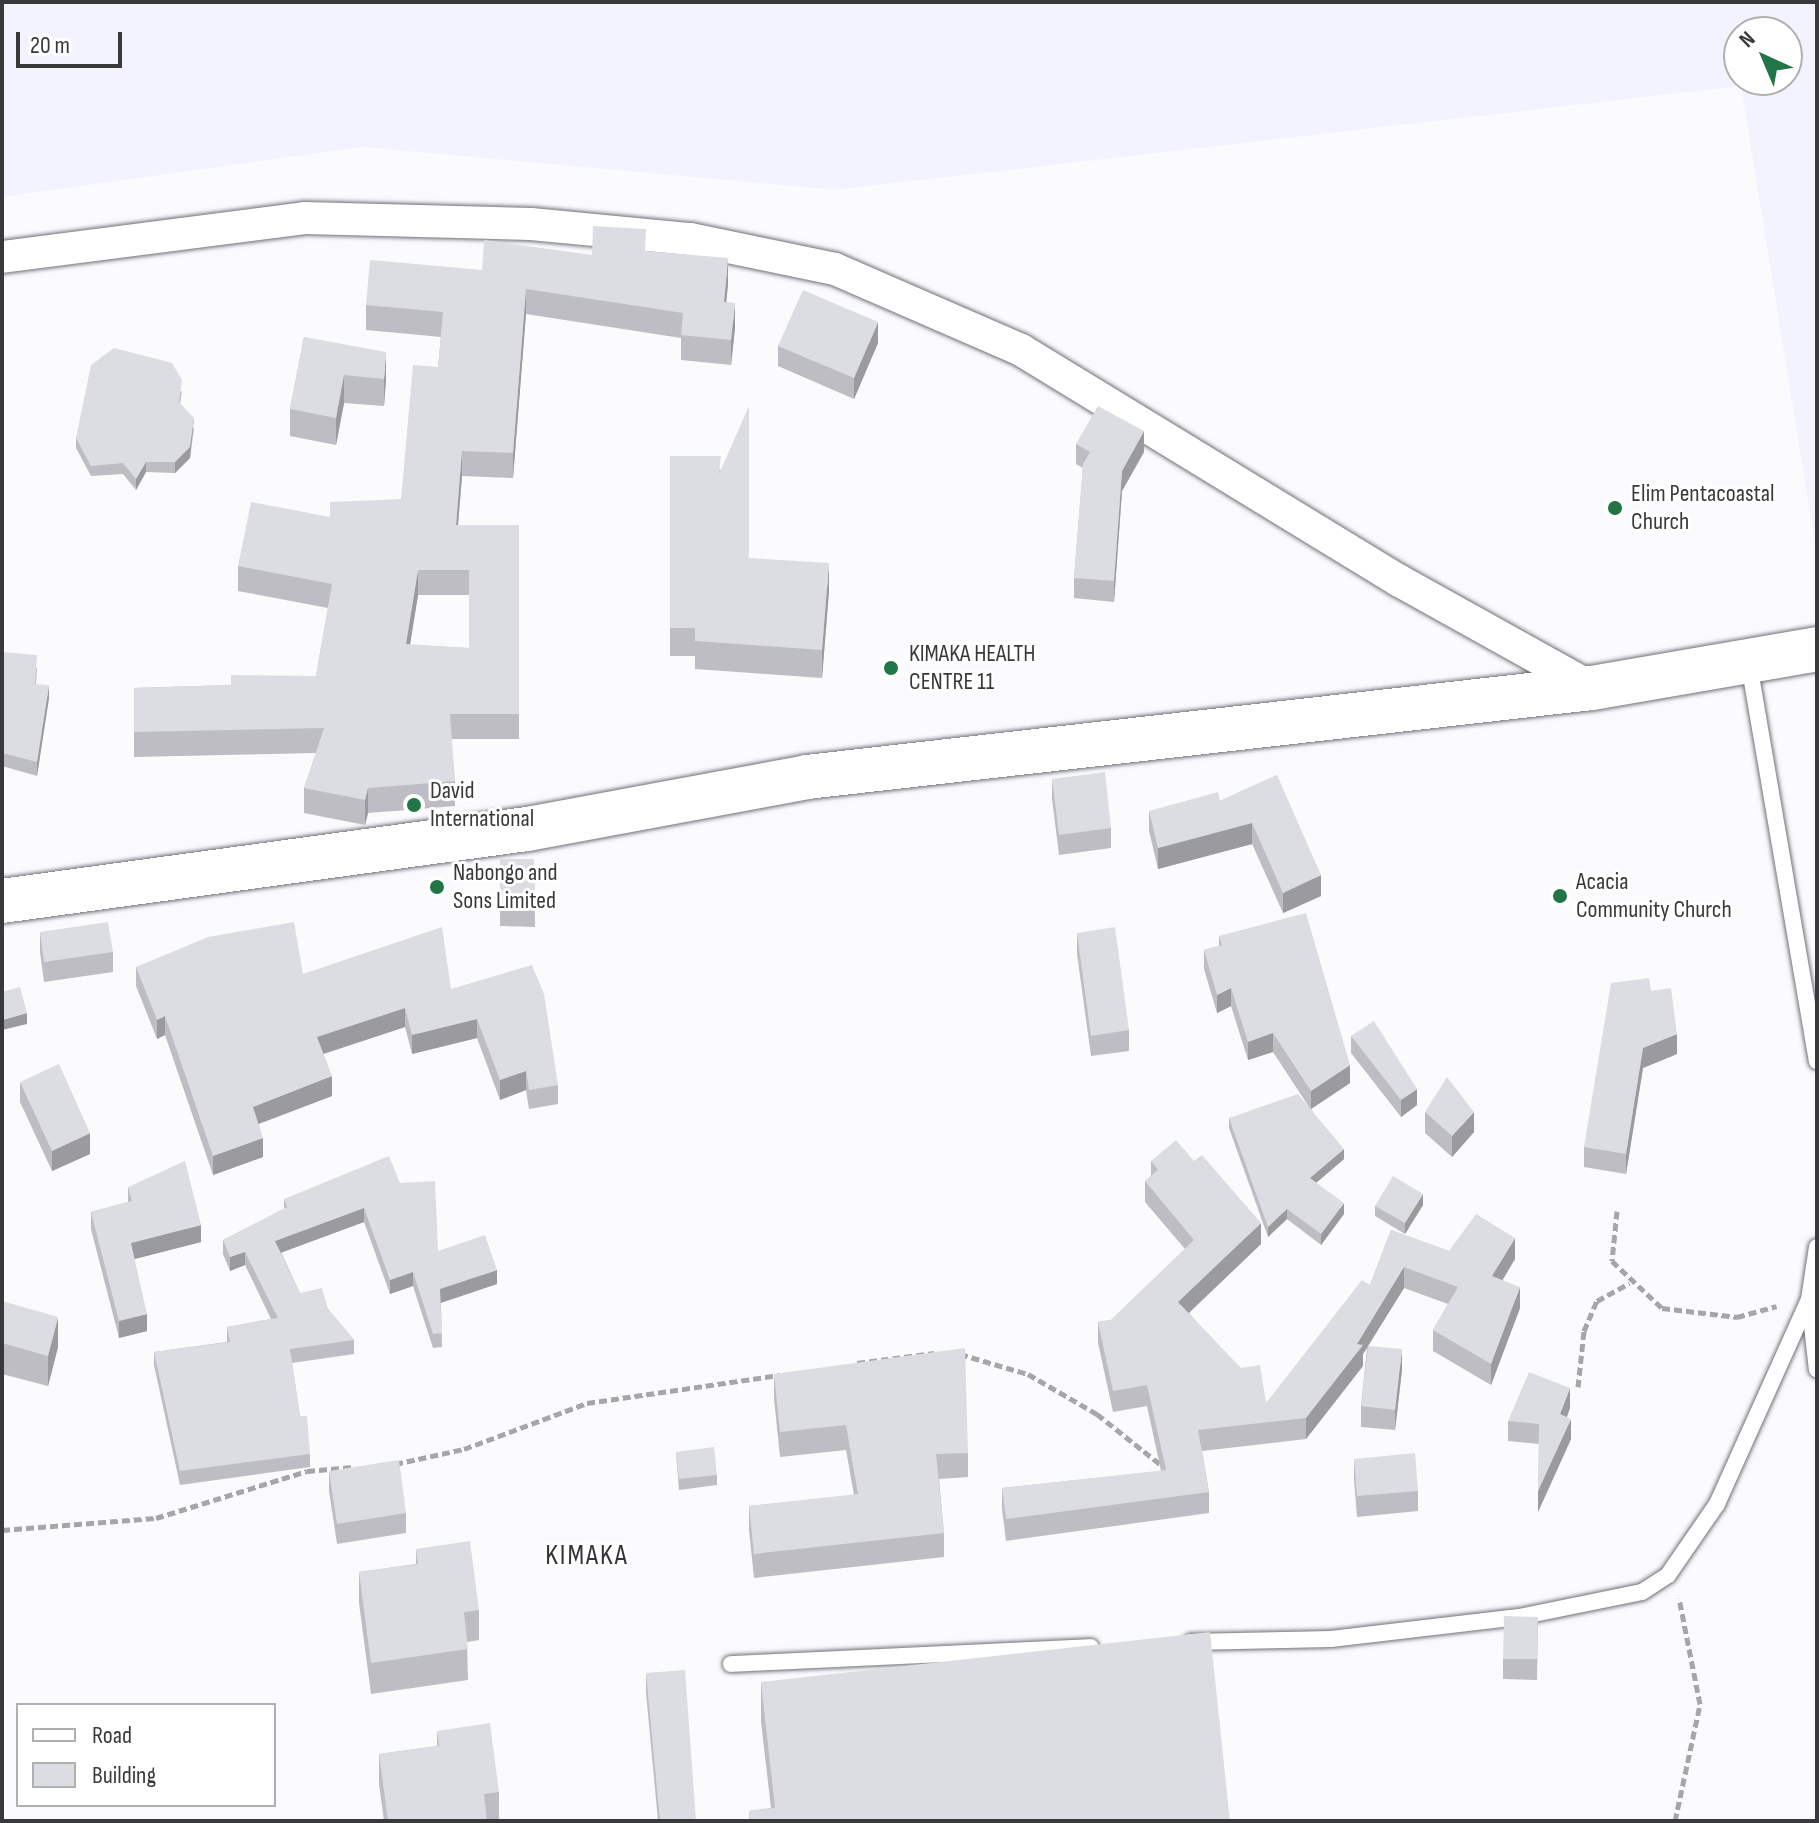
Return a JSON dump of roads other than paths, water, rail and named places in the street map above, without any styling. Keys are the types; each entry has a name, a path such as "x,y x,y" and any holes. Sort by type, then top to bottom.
{"main road":[{"path":"2,901 527,829 807,777 1592,688 1748,658 1817,649"}],"street":[{"path":"2,257 305,218 579,228 690,239 835,269 1021,350 1398,580 1592,688"}],"lane":[{"path":"1748,658 1817,1061"},
{"path":"1817,1247 1809,1299 1817,1370"},
{"path":"1176,1642 1287,1643 1519,1617 1642,1592 1668,1575 1717,1504 1809,1299"},
{"path":"731,1664 1112,1646"}],"place":[{"name":"Elim Pentacoastal Church","path":"1615,508"},
{"name":"KIMAKA HEALTH CENTRE 11","path":"891,668"},
{"name":"David International","path":"414,805"},
{"name":"Nabongo and Sons Limited","path":"437,887"},
{"name":"Acacia Community Church","path":"1560,896"}],"district":[{"name":"KIMAKA","path":"587,1556"}]}
